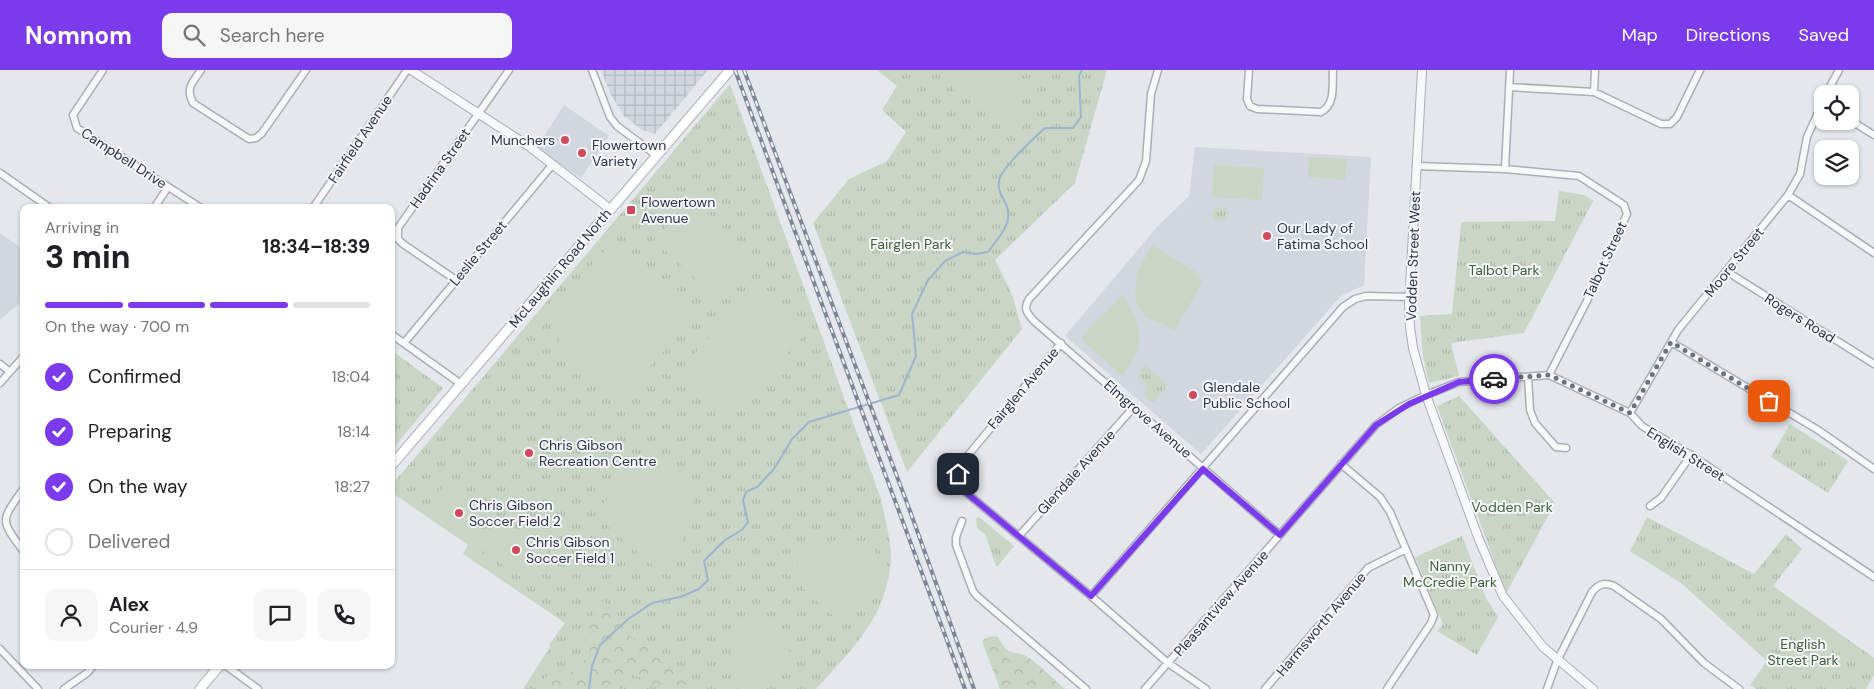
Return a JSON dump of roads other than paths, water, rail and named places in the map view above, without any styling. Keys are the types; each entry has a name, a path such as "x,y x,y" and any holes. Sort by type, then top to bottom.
{"main road":[{"name":"McLaughlin Road North","path":"395,461 730,70"},
{"path":"200,689 217,669"}],"street":[{"name":"Campbell Drive","path":"103,70 73,116 77,128 195,204"},
{"path":"201,70 190,85 189,95 193,103 249,139 256,138 262,133 306,70"},
{"path":"409,70 553,164 610,210"},
{"name":"Fairfield Avenue","path":"316,204 409,70"},
{"path":"478,115 509,70"},
{"path":"592,70 610,118 617,126 656,155"},
{"name":"Fairglen Avenue","path":"1158,70 1151,94 1146,162 1139,180 1025,304 1026,312 1061,343 960,464 958,474 963,490 1091,596 1168,663 1206,689"},
{"path":"1249,70 1247,99 1250,106 1257,109 1321,112 1328,108 1331,103 1333,70"},
{"name":"Vodden Street West","path":"1422,70 1416,166 1410,327 1413,348 1426,395 1478,537 1504,596 1543,647 1594,689"},
{"path":"1505,169 1510,70"},
{"path":"1594,92 1595,70"},
{"path":"1510,87 1594,92 1661,124 1670,124 1677,117 1700,70"},
{"path":"1831,85 1839,70"},
{"name":"Hadrina Street","path":"456,280 403,244 398,239 398,228 478,115"},
{"name":"Moore Street","path":"1630,413 1678,330 1788,195 1800,174 1807,137 1814,122"},
{"path":"1859,126 1874,136"},
{"name":"Leslie Street","path":"404,342 553,164"},
{"name":"Talbot Street","path":"1416,166 1505,169 1579,176 1624,204 1627,214 1593,289 1549,375"},
{"path":"0,174 44,204"},
{"path":"157,204 168,187"},
{"path":"1788,195 1874,253"},
{"name":"Rogers Road","path":"1726,271 1874,364"},
{"path":"1091,596 1343,307 1355,299 1366,296 1410,297"},
{"path":"395,336 462,384"},
{"path":"1671,342 1818,430 1874,469"},
{"name":"Elmgrove Avenue","path":"1061,343 1280,535"},
{"path":"0,382 20,360"},
{"path":"0,364 9,371"},
{"path":"1426,395 1463,381 1549,375"},
{"name":"English Street","path":"1549,375 1630,413 1642,426 1691,455 1874,577"},
{"path":"1528,377 1530,410 1535,423 1556,447 1566,448"},
{"name":"Pleasantview Avenue","path":"1145,689 1376,425 1400,408 1426,395"},
{"name":"Glendale Avenue","path":"1019,536 1134,407"},
{"path":"1650,506 1661,498 1691,455"},
{"path":"1341,464 1380,497 1390,512 1434,615 1431,623 1387,689"},
{"path":"20,493 1,516 0,523 4,532 20,548"},
{"path":"962,521 956,537 956,545 976,596 1086,689"},
{"name":"Harmsworth Avenue","path":"1265,689 1368,568 1406,549"},
{"path":"1547,689 1558,661 1592,592 1598,585 1606,583 1614,586 1661,619 1704,663 1739,689"},
{"path":"0,649 38,689"},
{"path":"64,689 90,669"},
{"path":"230,669 258,689"}],"waterway":[{"path":"589,689 592,666 600,645 627,620 652,603 680,597 699,589 708,580 704,561 725,540 742,530 748,522 743,500 746,492 757,487 774,469 792,439 809,422 899,395 916,356 912,314 928,280 945,261 963,252 975,254 988,252 999,238 1008,216 1007,207 999,190 1001,175 1019,153 1045,128 1073,128 1081,117 1079,76 1082,70"}],"railway":[{"path":"735,70 965,689"},
{"path":"744,70 910,511 974,689"}],"place":[{"name":"Munchers","path":"565,140"},
{"name":"Flowertown Variety","path":"582,153"},
{"name":"Flowertown Avenue","path":"631,210"},
{"name":"Our Lady of Fatima School","path":"1267,236"},
{"name":"Glendale Public School","path":"1193,395"},
{"name":"Chris Gibson Recreation Centre","path":"529,453"},
{"name":"Chris Gibson Soccer Field 2","path":"459,513"},
{"name":"Chris Gibson Soccer Field 1","path":"516,550"}],"park label":[{"name":"Fairglen Park","path":"911,244"},
{"name":"Talbot Park","path":"1504,270"},
{"name":"Vodden Park","path":"1512,507"},
{"name":"Nanny McCredie Park","path":"1450,574"},
{"name":"English Street Park","path":"1803,652"}]}
